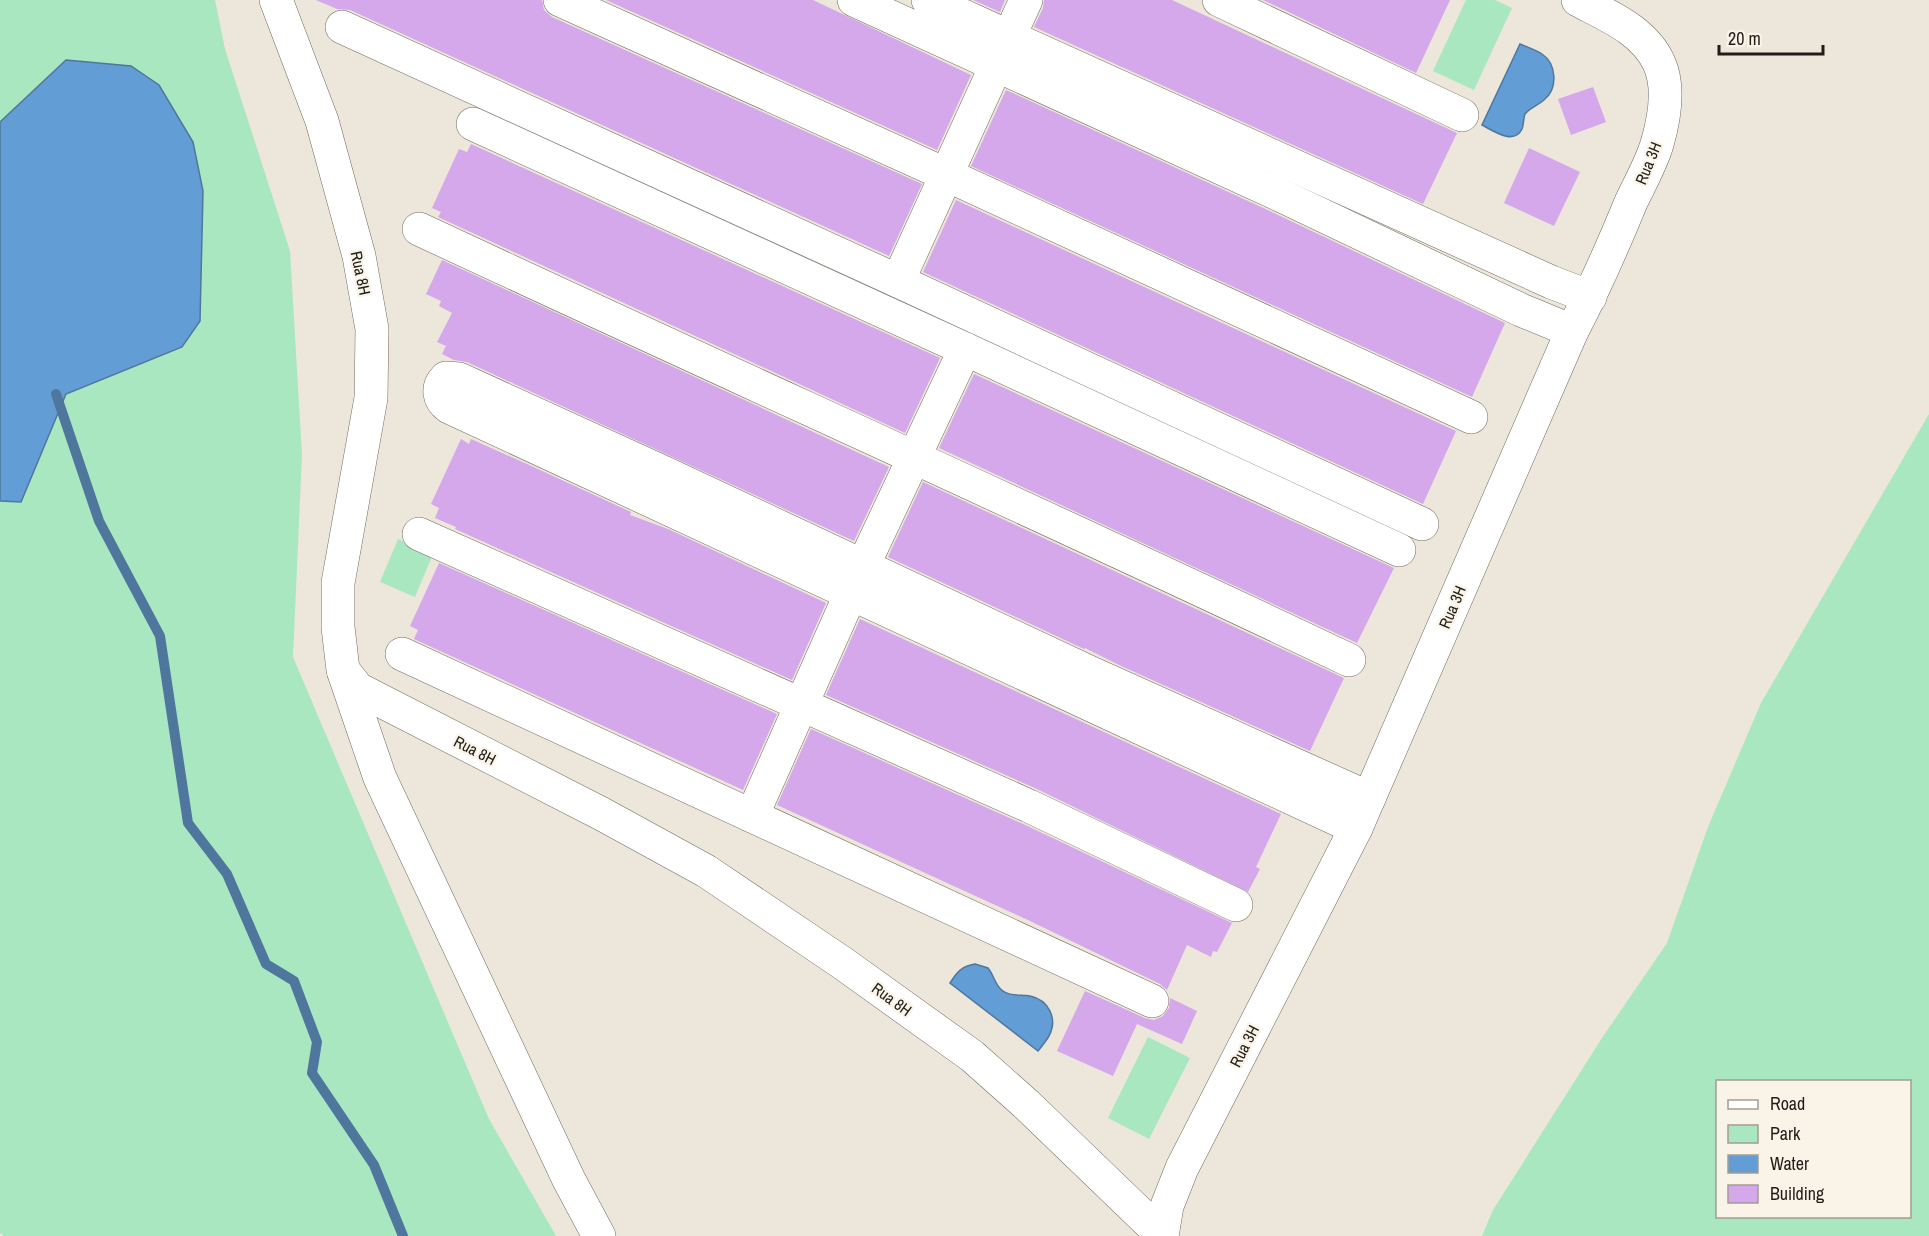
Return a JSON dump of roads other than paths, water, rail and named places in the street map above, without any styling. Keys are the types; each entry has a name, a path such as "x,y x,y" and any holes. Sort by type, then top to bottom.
{"street":[{"name":"Rua 8H","path":"276,0 322,122 359,256 372,329 371,398 338,583 338,627 343,670 358,689 602,814 706,871 841,962 972,1056 1026,1104 1162,1235"},
{"path":"560,0 1472,417"},
{"path":"854,0 1003,52 1590,297"},
{"path":"928,0 1003,52 1282,196 1521,310 1572,331"},
{"path":"898,281 1026,0"},
{"path":"1219,0 1462,115"},
{"name":"Rua 3H","path":"1162,1235 1167,1206 1182,1168 1370,798 1572,331 1590,297 1657,144 1664,112 1665,84 1659,63 1641,37 1615,19 1578,0"},
{"path":"342,27 1422,524"},
{"path":"473,124 1399,549"},
{"path":"419,229 914,459 1148,564 1349,660"},
{"path":"752,816 857,580 965,349"},
{"path":"1356,828 1069,694 857,580 632,458 459,380 446,378 442,382 439,390 440,398 449,407 857,580 1091,673 1370,798"},
{"path":"419,534 1029,806 1236,905"},
{"path":"402,654 1152,1001"},
{"path":"343,670 380,778 569,1180 599,1236"}],"water":[{"path":"1520,44 1547,58 1554,77 1549,95 1525,114 1523,127 1518,134 1508,137 1482,125"},
{"path":"66,60 131,66 159,85 193,142 203,191 200,321 182,347 66,394 21,502 0,501 0,122"},
{"path":"975,964 988,968 1000,989 1006,993 1037,998 1047,1006 1052,1017 1052,1030 1038,1051 950,983 960,970"}],"waterway":[{"path":"56,394 99,521 160,636 188,823 227,874 266,964 294,981 317,1042 312,1073 374,1165 403,1236"}]}
